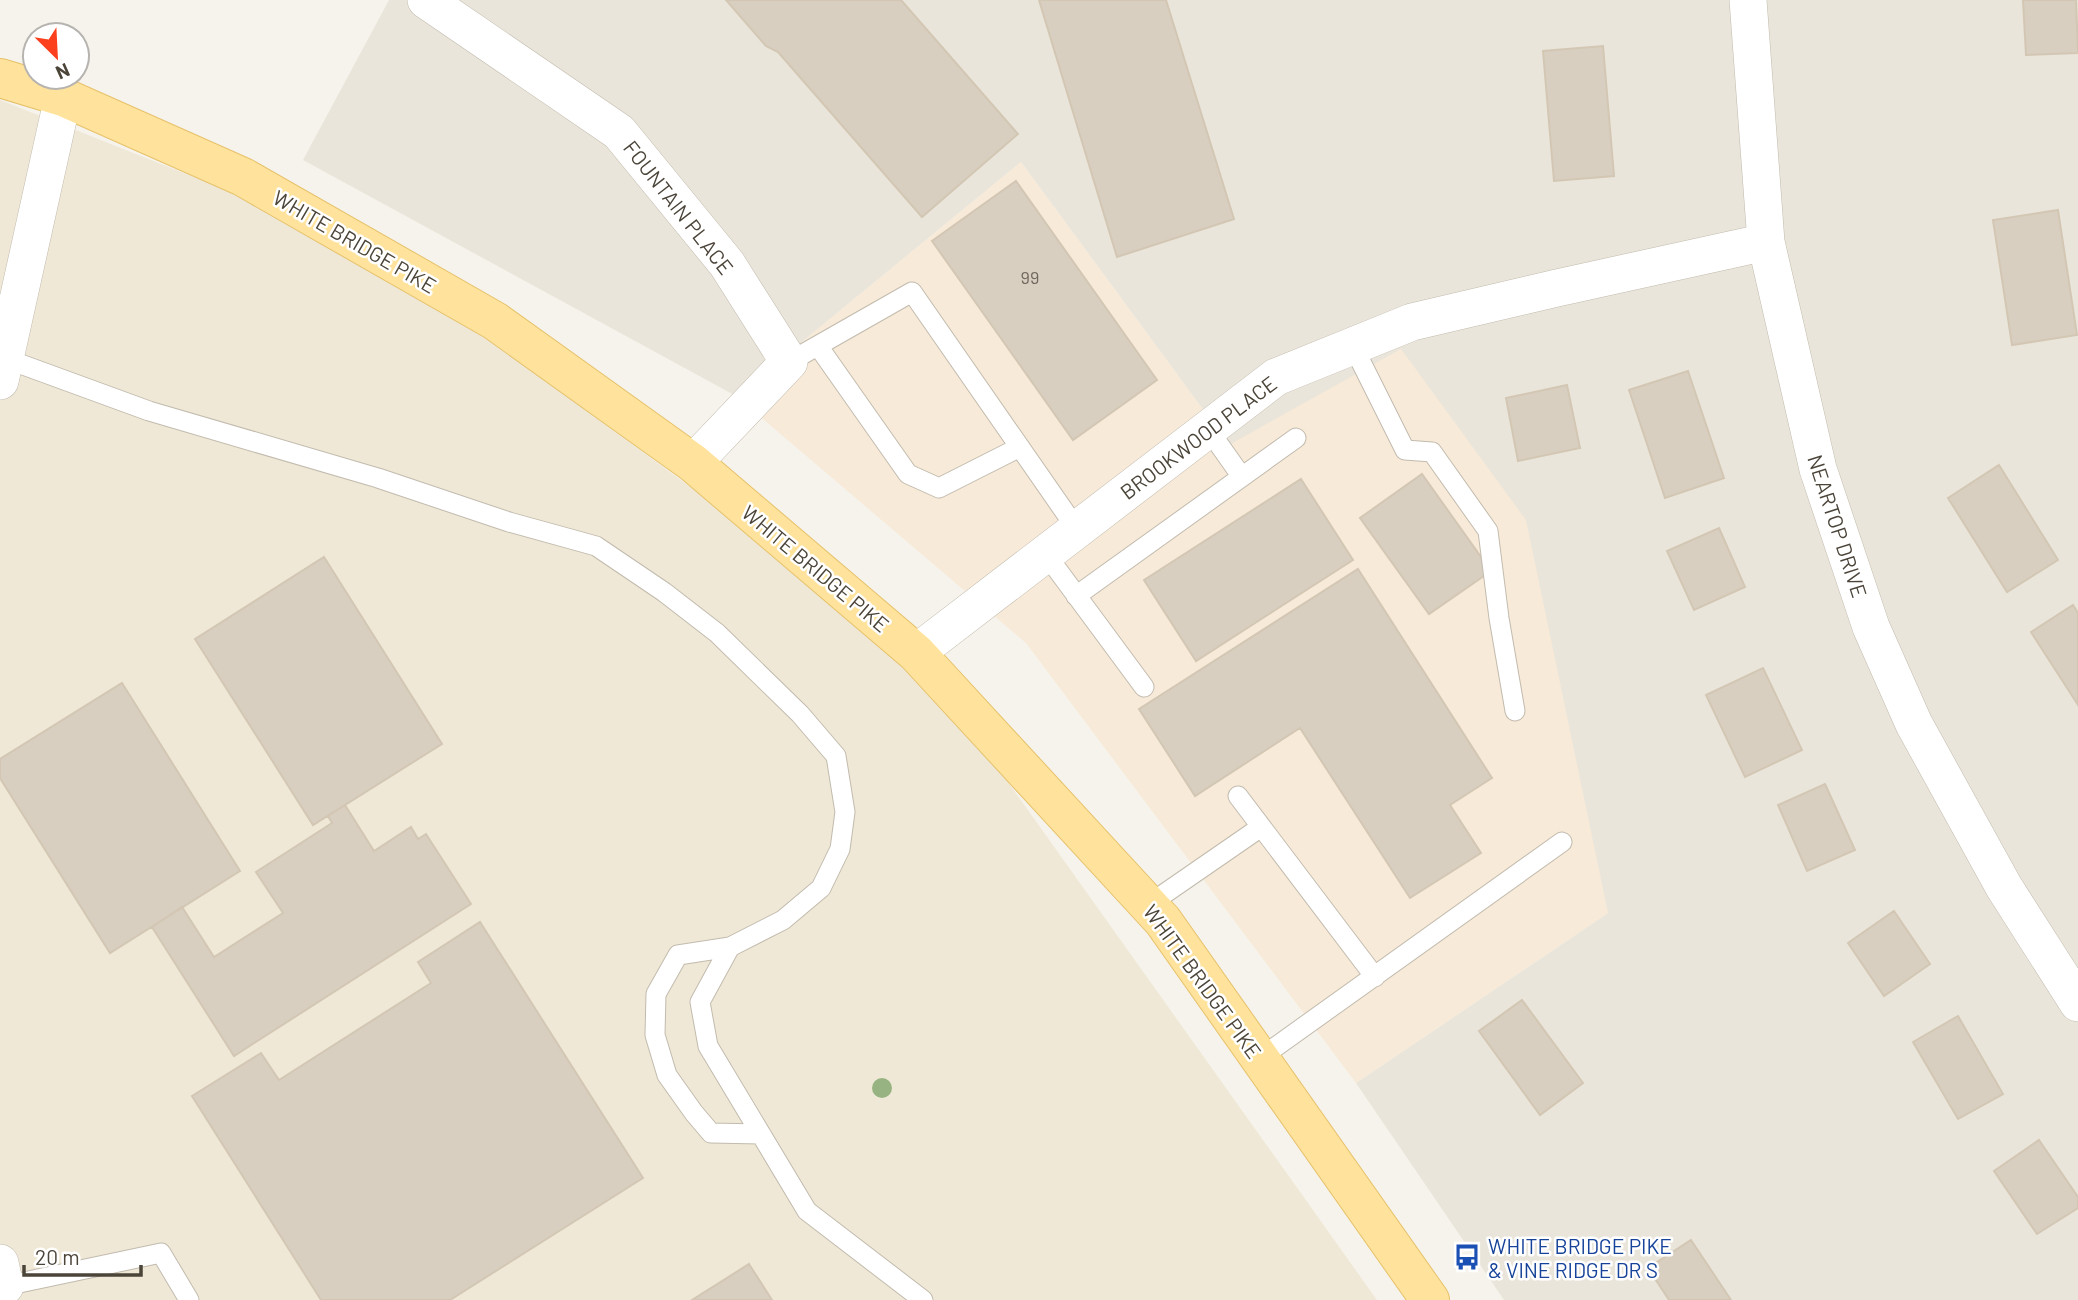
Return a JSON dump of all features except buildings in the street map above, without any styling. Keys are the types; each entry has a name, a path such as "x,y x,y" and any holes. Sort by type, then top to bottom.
{"main road":[{"name":"WHITE BRIDGE PIKE","path":"0,78 63,97 243,177 484,315 693,463 916,653 1163,921 1430,1300"}],"street":[{"name":"FOUNTAIN PLACE","path":"426,0 619,131 803,354"},
{"name":"NEARTOP DRIVE","path":"1748,0 1766,242 1818,469 1871,627 1914,724 2004,887 2078,1003"},
{"path":"2,370 63,97"},
{"name":"BROOKWOOD PLACE","path":"916,653 1276,377 1412,322 1766,242"},
{"path":"693,463 803,354"}],"lane":[{"path":"1020,447 939,488 908,474 803,354 912,292 1020,447 1076,528"},
{"path":"1353,346 1405,450 1432,452 1488,531 1515,711"},
{"path":"2,370 378,478 509,522 596,546 664,592 717,633 800,714 836,756 845,812 840,849 821,888 783,920 730,947 678,955 656,994 655,1034 667,1075 694,1113 711,1133 761,1134"},
{"path":"1208,429 1242,477"},
{"path":"1076,596 1296,438"},
{"path":"1045,553 1144,687"},
{"path":"1238,796 1375,977"},
{"path":"1148,905 1261,827"},
{"path":"1260,1058 1562,842"},
{"path":"730,947 700,1002 708,1046 807,1211 923,1300"},
{"path":"4,1283 161,1253 189,1300"}],"shaded area":[{"path":"389,0 2078,0 2078,1300 1504,1300 1356,1083 1608,913 1229,445 1021,162 736,396 303,160"},
{"path":"0,100 357,242 916,653 1377,1300 0,1300"},
{"path":"1021,162 1229,445 1401,349 1526,520 1608,913 1356,1083 1026,643 736,396"}],"place":[{"name":"WHITE BRIDGE PIKE & VINE RIDGE DR S","path":"1467,1257"}]}
